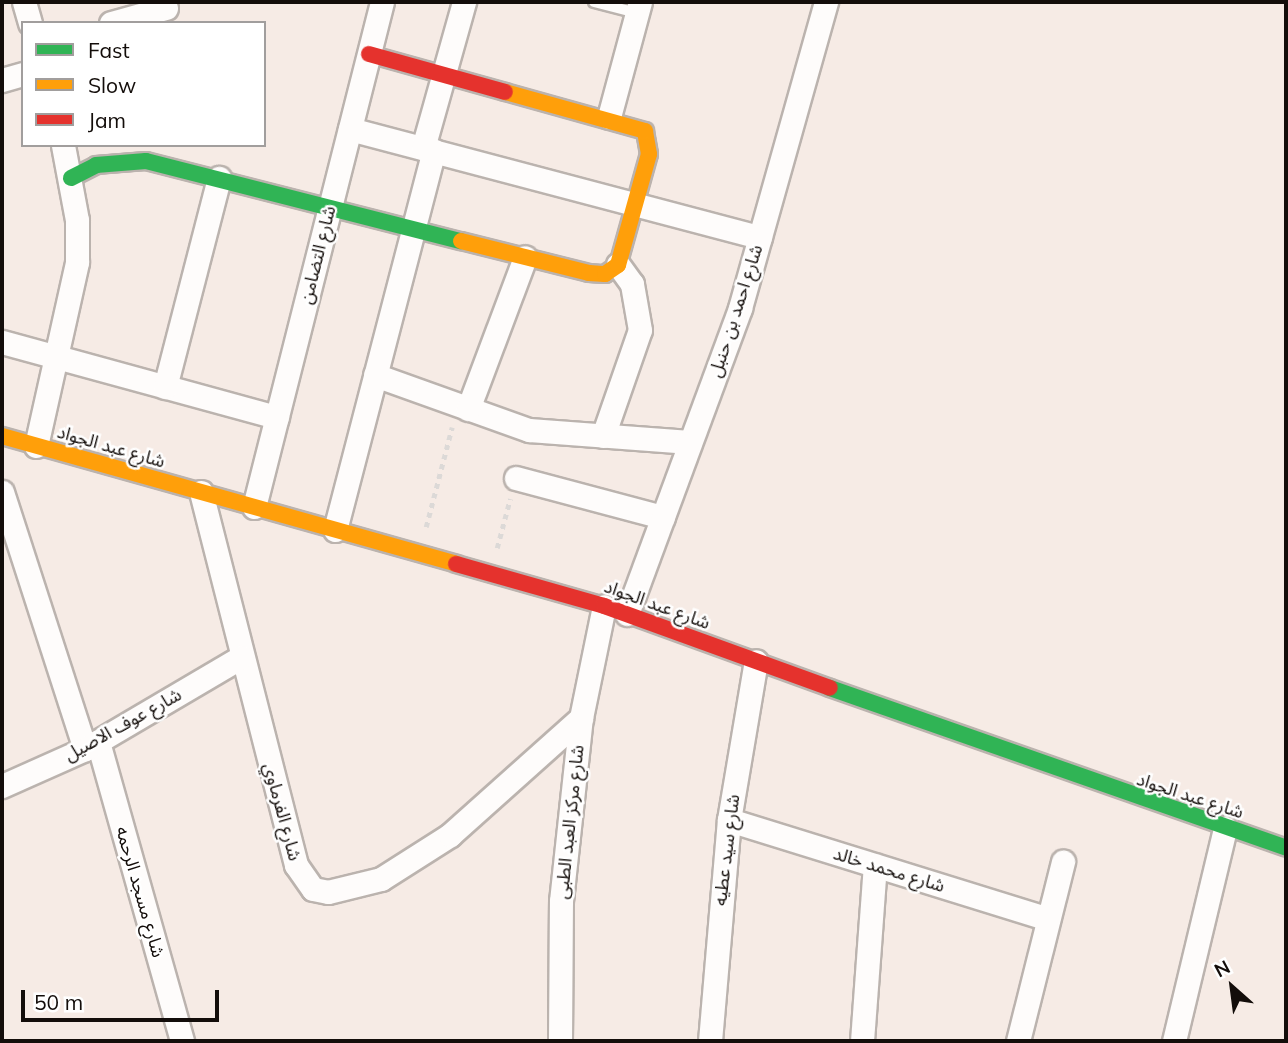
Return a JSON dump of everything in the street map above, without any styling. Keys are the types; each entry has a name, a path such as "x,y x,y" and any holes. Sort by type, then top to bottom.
{"street":[{"path":"24,2 29,21"},
{"name":"شارع التضامن","path":"254,507 382,2"},
{"path":"335,530 414,227 444,74 464,2"},
{"name":"شارع احمد بن حنبل","path":"627,614 690,442 760,237 826,2"},
{"path":"609,117 639,7"},
{"path":"120,21 165,11"},
{"path":"71,178 96,165 147,153 219,178 589,273 605,274 618,265 650,142 634,124 369,54"},
{"path":"2,80 21,75"},
{"path":"350,129 760,237"},
{"path":"36,446 58,358 77,262 71,178 63,147"},
{"path":"165,387 219,178"},
{"path":"463,408 525,257"},
{"path":"603,436 640,330 640,307 618,265"},
{"path":"2,342 277,417"},
{"path":"375,375 529,430 690,442"},
{"name":"شارع عبد الجواد","path":"2,436 604,606 1286,848"},
{"path":"516,478 663,517"},
{"name":"شارع مسجد الرحمه","path":"2,492 91,746 182,1041"},
{"name":"شارع الفرماوي","path":"201,492 296,865 313,890 328,892 381,879 404,865 450,835 582,718"},
{"name":"شارع مركز العبد الطبى","path":"560,1041 561,901 582,718 604,606"},
{"name":"شارع عوف الاصيل","path":"2,786 91,746 241,657"},
{"name":"شارع سيد عطيه","path":"710,1041 729,820 755,661"},
{"name":"شارع محمد خالد","path":"729,820 1048,919"},
{"path":"1174,1041 1225,828"},
{"path":"1018,1041 1063,862"},
{"path":"862,1041 875,865"}],"lane":[{"path":"594,2 639,7"}],"path":[{"path":"419,554 463,408"}],"traffic: fast":[{"path":"71,178 96,165 146,161 461,241"},
{"path":"830,688 1286,848"}],"traffic: slow":[{"path":"461,241 589,273 605,274 618,265 649,154 645,131 505,92"},
{"path":"2,436 456,564"}],"traffic: jam":[{"path":"369,54 505,92"},
{"path":"456,564 604,606 830,688"}]}
